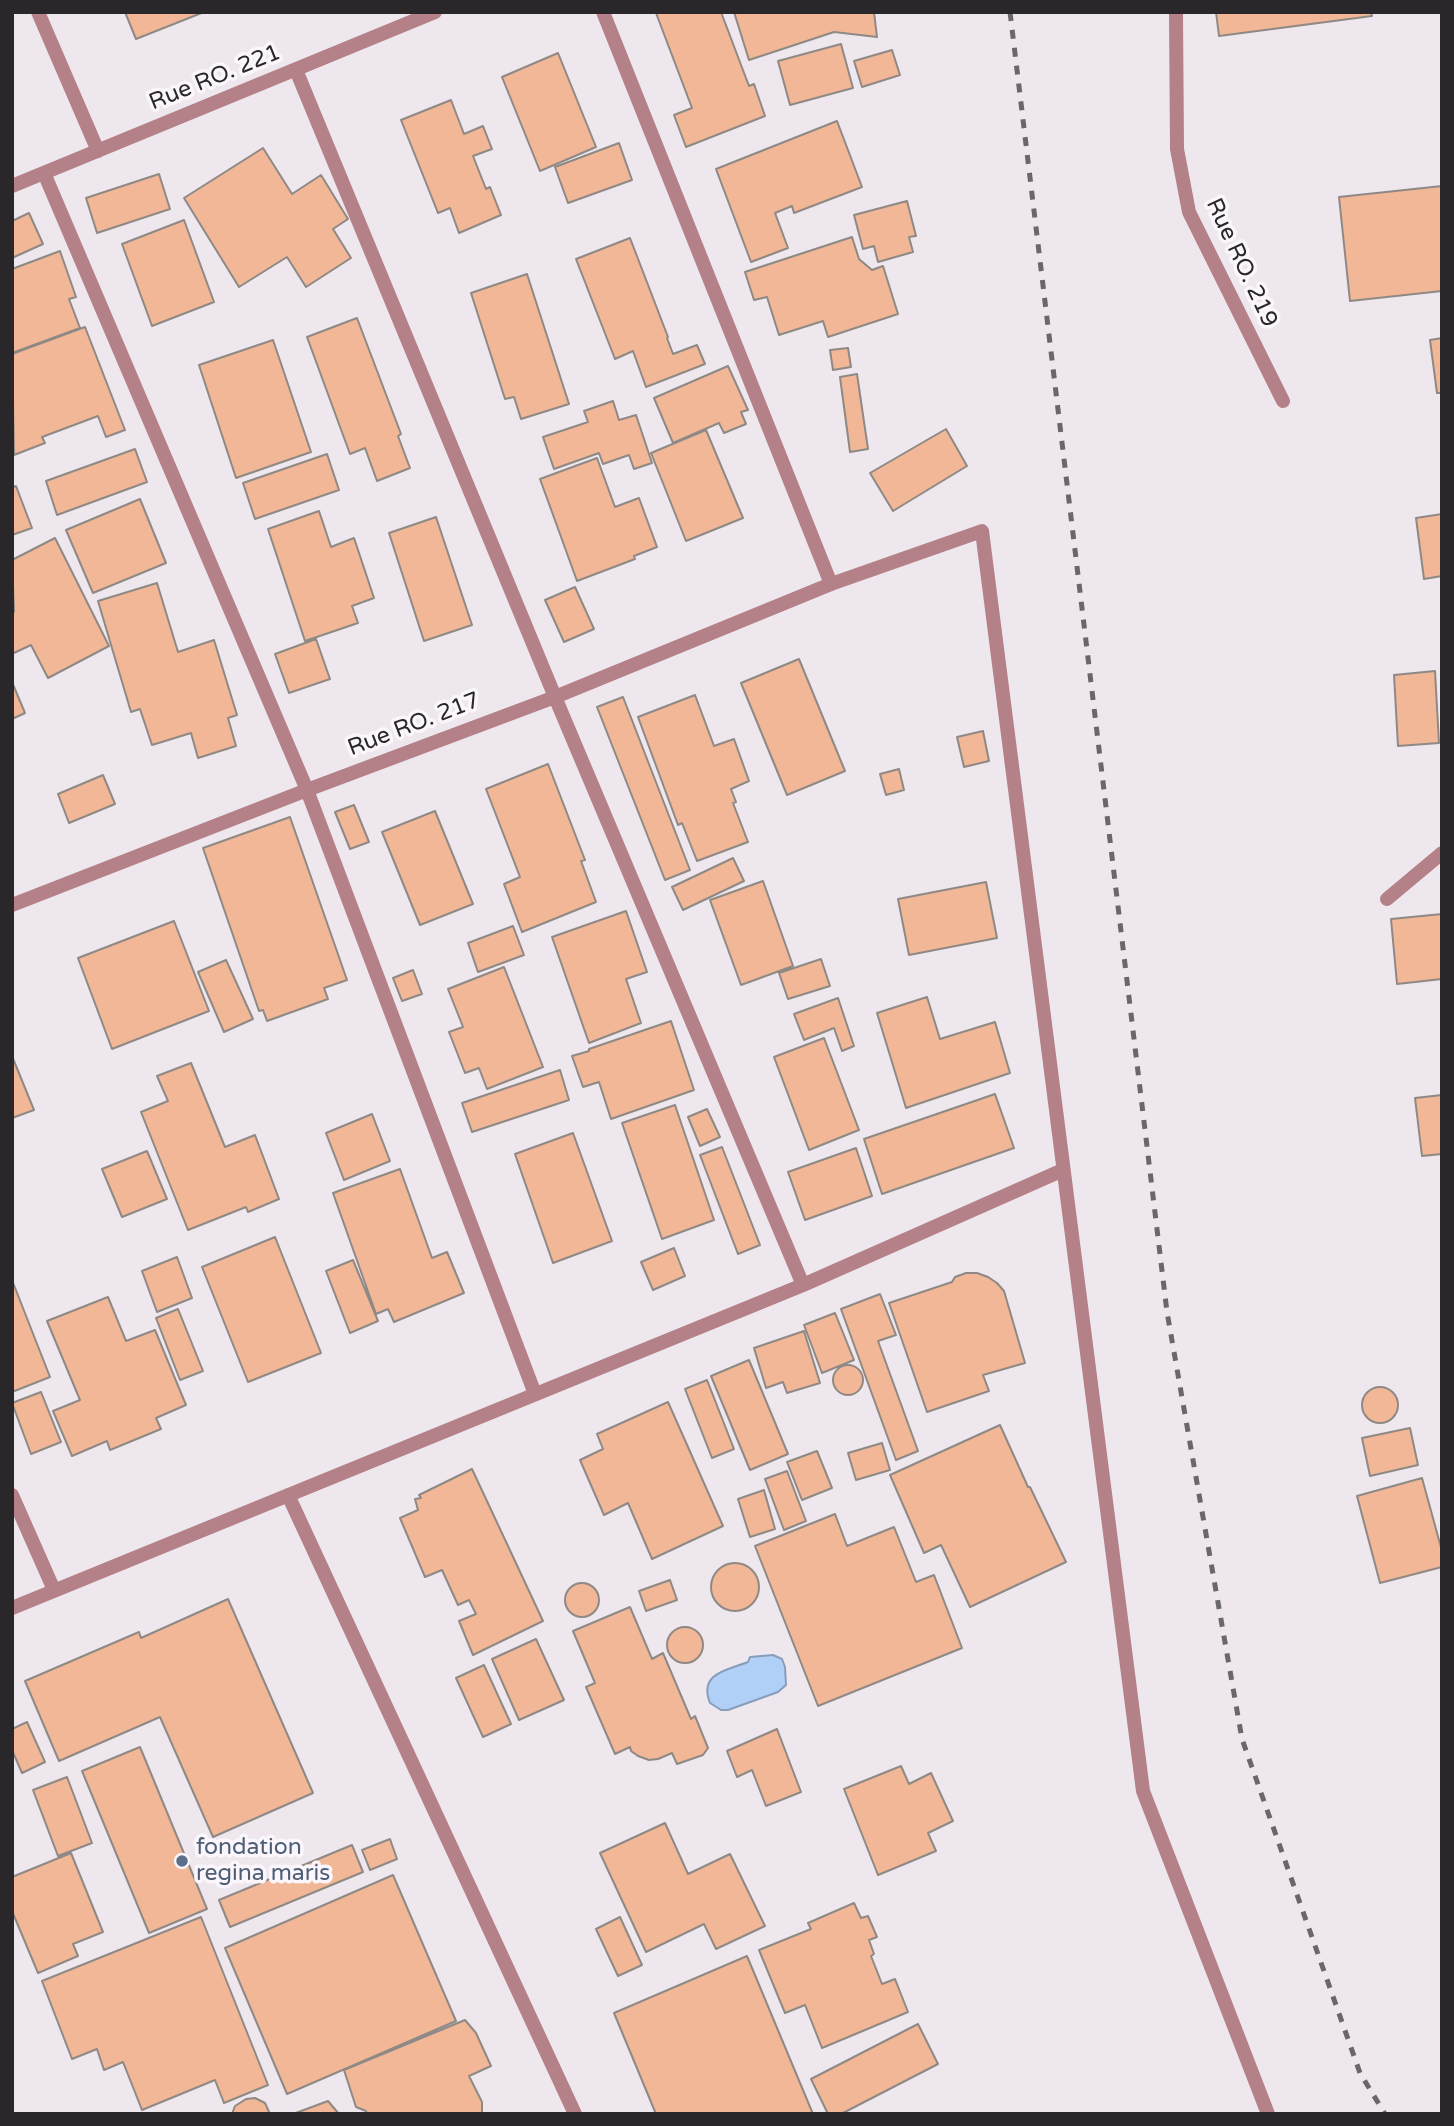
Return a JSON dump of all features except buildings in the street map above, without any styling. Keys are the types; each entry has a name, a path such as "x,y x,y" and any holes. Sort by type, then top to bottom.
{"street":[{"path":"38,12 98,151"},
{"name":"Rue RO. 221","path":"12,186 435,12"},
{"path":"603,12 831,584"},
{"name":"Rue RO. 219","path":"1176,12 1177,149 1189,212 1283,401"},
{"path":"296,70 555,697 803,1285"},
{"path":"44,173 307,790 536,1394"},
{"name":"Rue RO. 217","path":"12,905 555,697 831,584 982,531 1063,1170"},
{"path":"1387,899 1442,852"},
{"path":"12,1608 803,1285 1063,1170 1143,1791 1268,2114"},
{"path":"12,1495 54,1590"},
{"path":"288,1495 576,2114"}],"water":[{"path":"773,1655 782,1659 785,1667 786,1685 778,1692 728,1710 721,1710 710,1703 708,1685 717,1674 748,1662 750,1657"}],"railway":[{"path":"1010,12 1167,1312 1242,1739 1360,2073 1385,2114"}],"place":[{"name":"fondation regina maris","path":"182,1861"}]}
